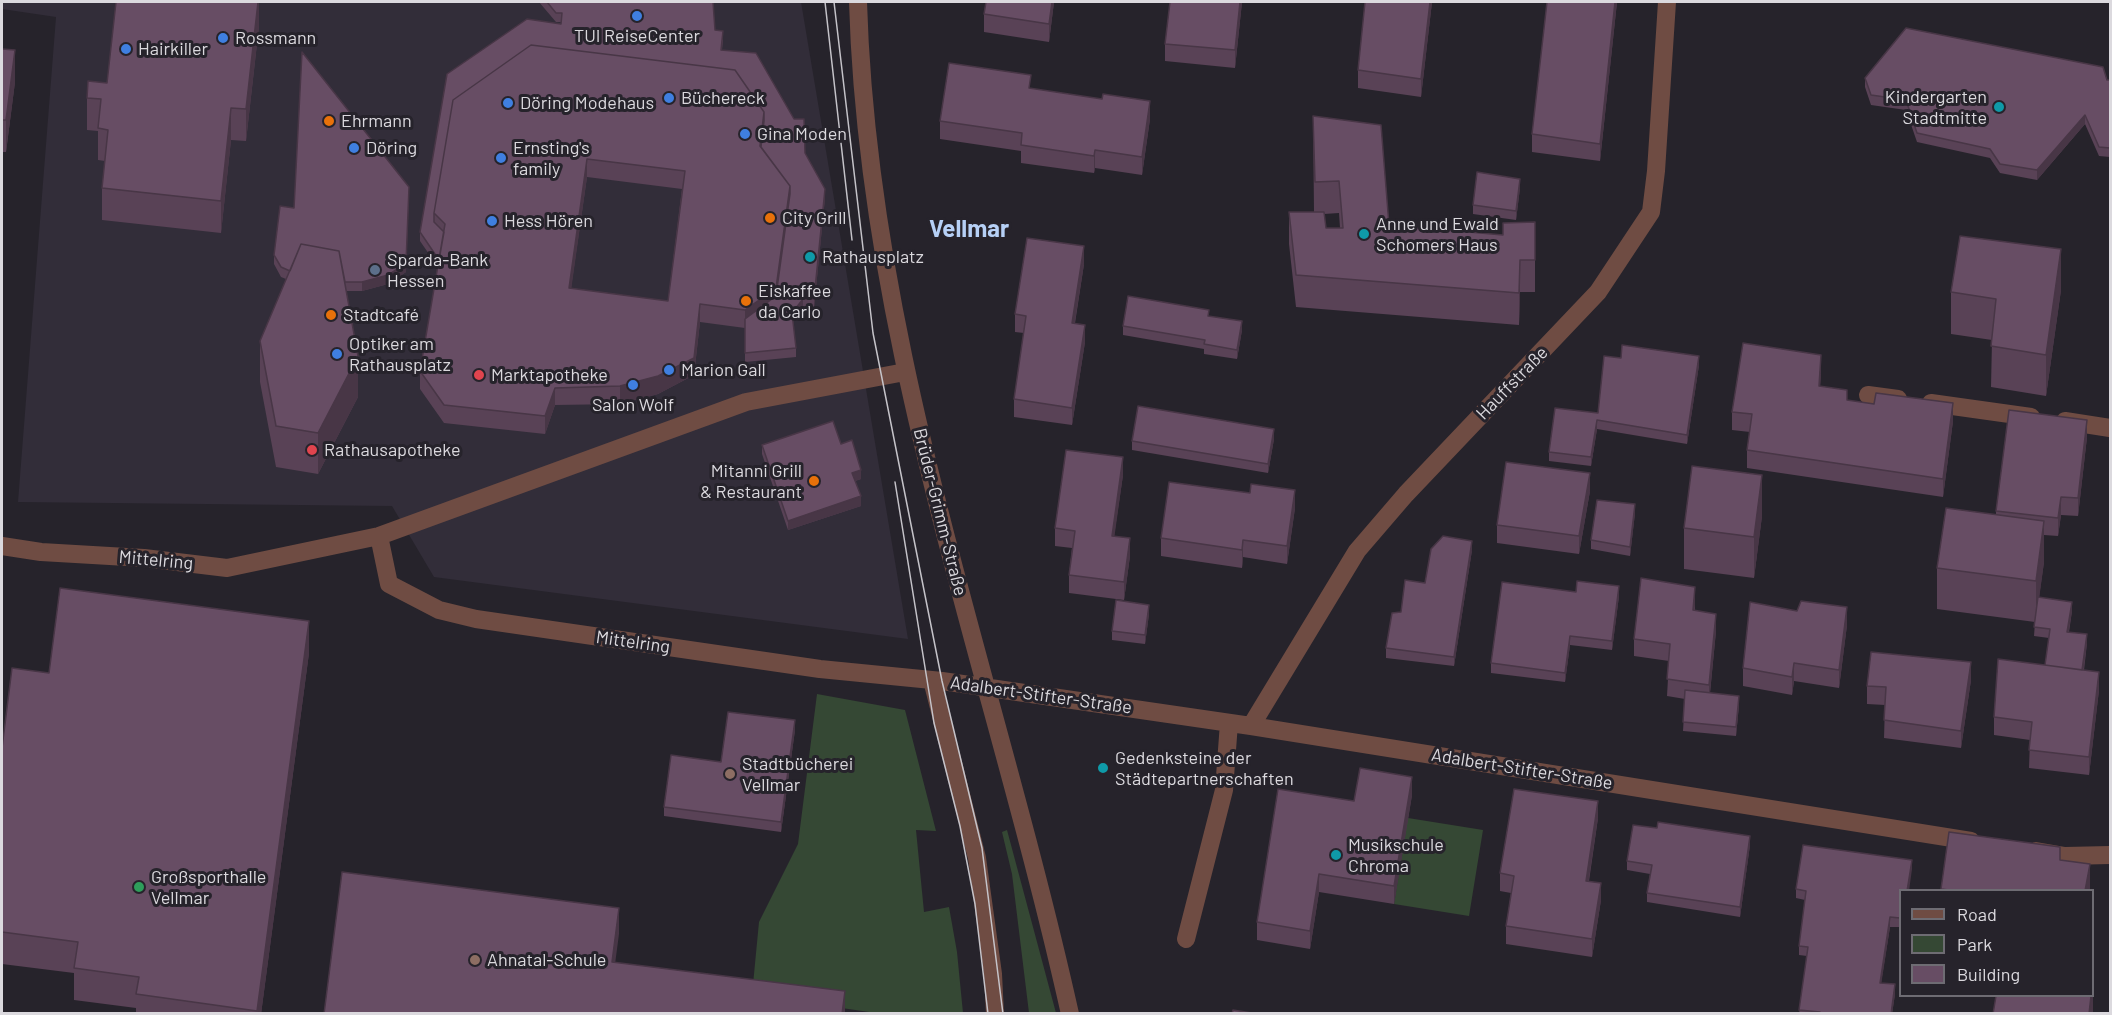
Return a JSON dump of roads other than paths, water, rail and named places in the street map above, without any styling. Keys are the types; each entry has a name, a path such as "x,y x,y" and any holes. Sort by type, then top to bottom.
{"street":[{"name":"Brüder-Grimm-Straße","path":"858,2 877,218 905,372 985,687 1047,913 1070,1014"},
{"name":"Hauffstraße","path":"1251,726 1357,551 1406,494 1598,292 1651,212 1656,171 1667,2"},
{"name":"Mittelring","path":"2,546 41,552 144,558 227,567 379,536 746,402 905,372"},
{"path":"1868,395 2110,428"},
{"name":"Mittelring","path":"379,536 389,584 448,612 476,620 820,669 932,680"},
{"name":"Adalbert-Stifter-Straße","path":"932,680 1251,726 1984,843"},
{"path":"932,680 976,858 993,974 995,1014"},
{"path":"1186,939 1224,790 1229,723"},
{"path":"2019,849 2065,856 2110,855"}],"tram line":[{"path":"825,2 852,240"},
{"path":"834,2 873,333 942,681 982,848 1003,1014"},
{"path":"895,482 934,723 960,826 975,904 988,1014"}],"place":[{"name":"TUI ReiseCenter","path":"637,16"},
{"name":"Rossmann","path":"223,38"},
{"name":"Hairkiller","path":"126,49"},
{"name":"Büchereck","path":"669,98"},
{"name":"Döring Modehaus","path":"508,103"},
{"name":"Kindergarten Stadtmitte","path":"1999,107"},
{"name":"Ehrmann","path":"329,121"},
{"name":"Gina Moden","path":"745,134"},
{"name":"Döring","path":"354,148"},
{"name":"Ernsting's family","path":"501,158"},
{"name":"City Grill","path":"770,218"},
{"name":"Hess Hören","path":"492,221"},
{"name":"Anne und Ewald Schomers Haus","path":"1364,234"},
{"name":"Rathausplatz","path":"810,257"},
{"name":"Sparda-Bank Hessen","path":"375,270"},
{"name":"Eiskaffee da Carlo","path":"746,301"},
{"name":"Stadtcafé","path":"331,315"},
{"name":"Optiker am Rathausplatz","path":"337,354"},
{"name":"Marion Gall","path":"669,370"},
{"name":"Marktapotheke","path":"479,375"},
{"name":"Salon Wolf","path":"633,385"},
{"name":"Rathausapotheke","path":"312,450"},
{"name":"Mitanni Grill & Restaurant","path":"814,481"},
{"name":"Gedenksteine der Städtepartnerschaften","path":"1103,768"},
{"name":"Stadtbücherei Vellmar","path":"730,774"},
{"name":"Musikschule Chroma","path":"1336,855"},
{"name":"Großsporthalle Vellmar","path":"139,887"},
{"name":"Ahnatal-Schule","path":"475,960"}],"district":[{"name":"Vellmar","path":"969,229"}]}
